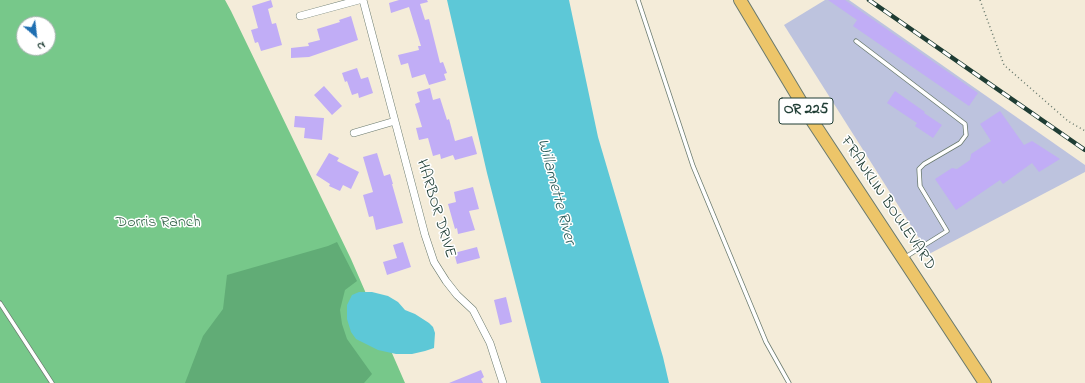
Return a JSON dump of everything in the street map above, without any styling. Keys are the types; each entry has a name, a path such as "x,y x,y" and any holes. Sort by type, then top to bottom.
{"main road":[{"name":"FRANKLIN BOULEVARD","path":"740,0 813,122 985,383"}],"street":[{"path":"300,16 359,0"},
{"name":"HARBOR DRIVE","path":"363,0 424,235 434,262 446,282 473,310 490,343 503,383"},
{"path":"354,133 394,121"}],"lane":[{"path":"638,0 693,166 766,342 789,383"},
{"path":"856,41 965,124 966,135 960,143 924,164 919,169 920,186 947,231 903,258"},
{"path":"0,302 52,383"}],"path":[{"path":"980,0 1004,65 1068,121 1085,130"}],"shaded area":[{"path":"825,0 849,0 1085,165 1085,172 929,254 784,25"}],"green space":[{"name":"Dorris Ranch","path":"0,0 225,0 351,259 405,383 0,383"},
{"path":"337,242 357,281 345,290 340,310 342,324 347,339 372,374 364,383 185,383 203,336 223,309 227,275 328,246"}],"water":[{"name":"Willamette River","path":"447,0 569,0 598,137 663,357 669,383 541,383 487,173"},
{"path":"359,292 372,292 388,296 398,302 405,310 415,314 429,323 433,327 435,333 434,348 412,354 396,354 378,350 356,339 351,332 347,319 347,305 352,295"}],"building":[{"path":"271,0 273,7 268,9 272,24 276,23 282,45 261,51 258,42 255,43 251,30 258,28 252,6"},
{"path":"399,0 427,0 428,2 420,4 425,20 429,19 440,63 443,62 447,73 444,74 446,80 429,85 425,74 412,78 408,63 401,65 398,55 419,50 418,46 421,46 409,7 391,13 389,3"},
{"path":"828,0 845,0 978,93 969,106 853,26 857,20"},
{"path":"351,16 358,40 309,57 291,58 291,48 309,46 308,43 320,40 317,29 340,22 339,20"},
{"path":"357,68 361,79 368,77 373,93 359,98 358,93 352,95 347,81 345,82 342,73"},
{"path":"324,86 342,106 332,115 314,95"},
{"path":"430,88 433,100 440,98 447,120 449,119 455,141 472,136 477,154 455,160 453,155 441,159 440,154 433,156 428,138 419,140 416,128 422,127 415,104 420,102 417,92"},
{"path":"895,91 942,125 933,138 915,126 917,123 887,103"},
{"path":"1000,111 1024,145 1032,141 1060,159 1039,172 1032,163 1003,184 1000,180 956,210 935,179 952,168 957,169 970,160 971,154 991,141 980,124"},
{"path":"295,116 324,118 322,140 304,138 305,128 294,127"},
{"path":"329,153 339,158 337,161 359,172 351,189 343,185 340,191 329,186 330,184 316,175"},
{"path":"377,153 384,176 390,174 403,223 376,230 373,216 369,217 363,195 373,192 363,157"},
{"path":"473,187 479,209 469,211 475,230 458,234 457,228 455,229 448,204 456,202 454,192"},
{"path":"403,242 411,267 387,275 383,262 397,258 393,245"},
{"path":"477,247 480,258 457,264 454,253"},
{"path":"506,297 512,322 500,325 494,300"},
{"path":"481,370 484,377 481,379 483,383 449,383"}],"railway":[{"path":"869,0 1085,150"}]}
